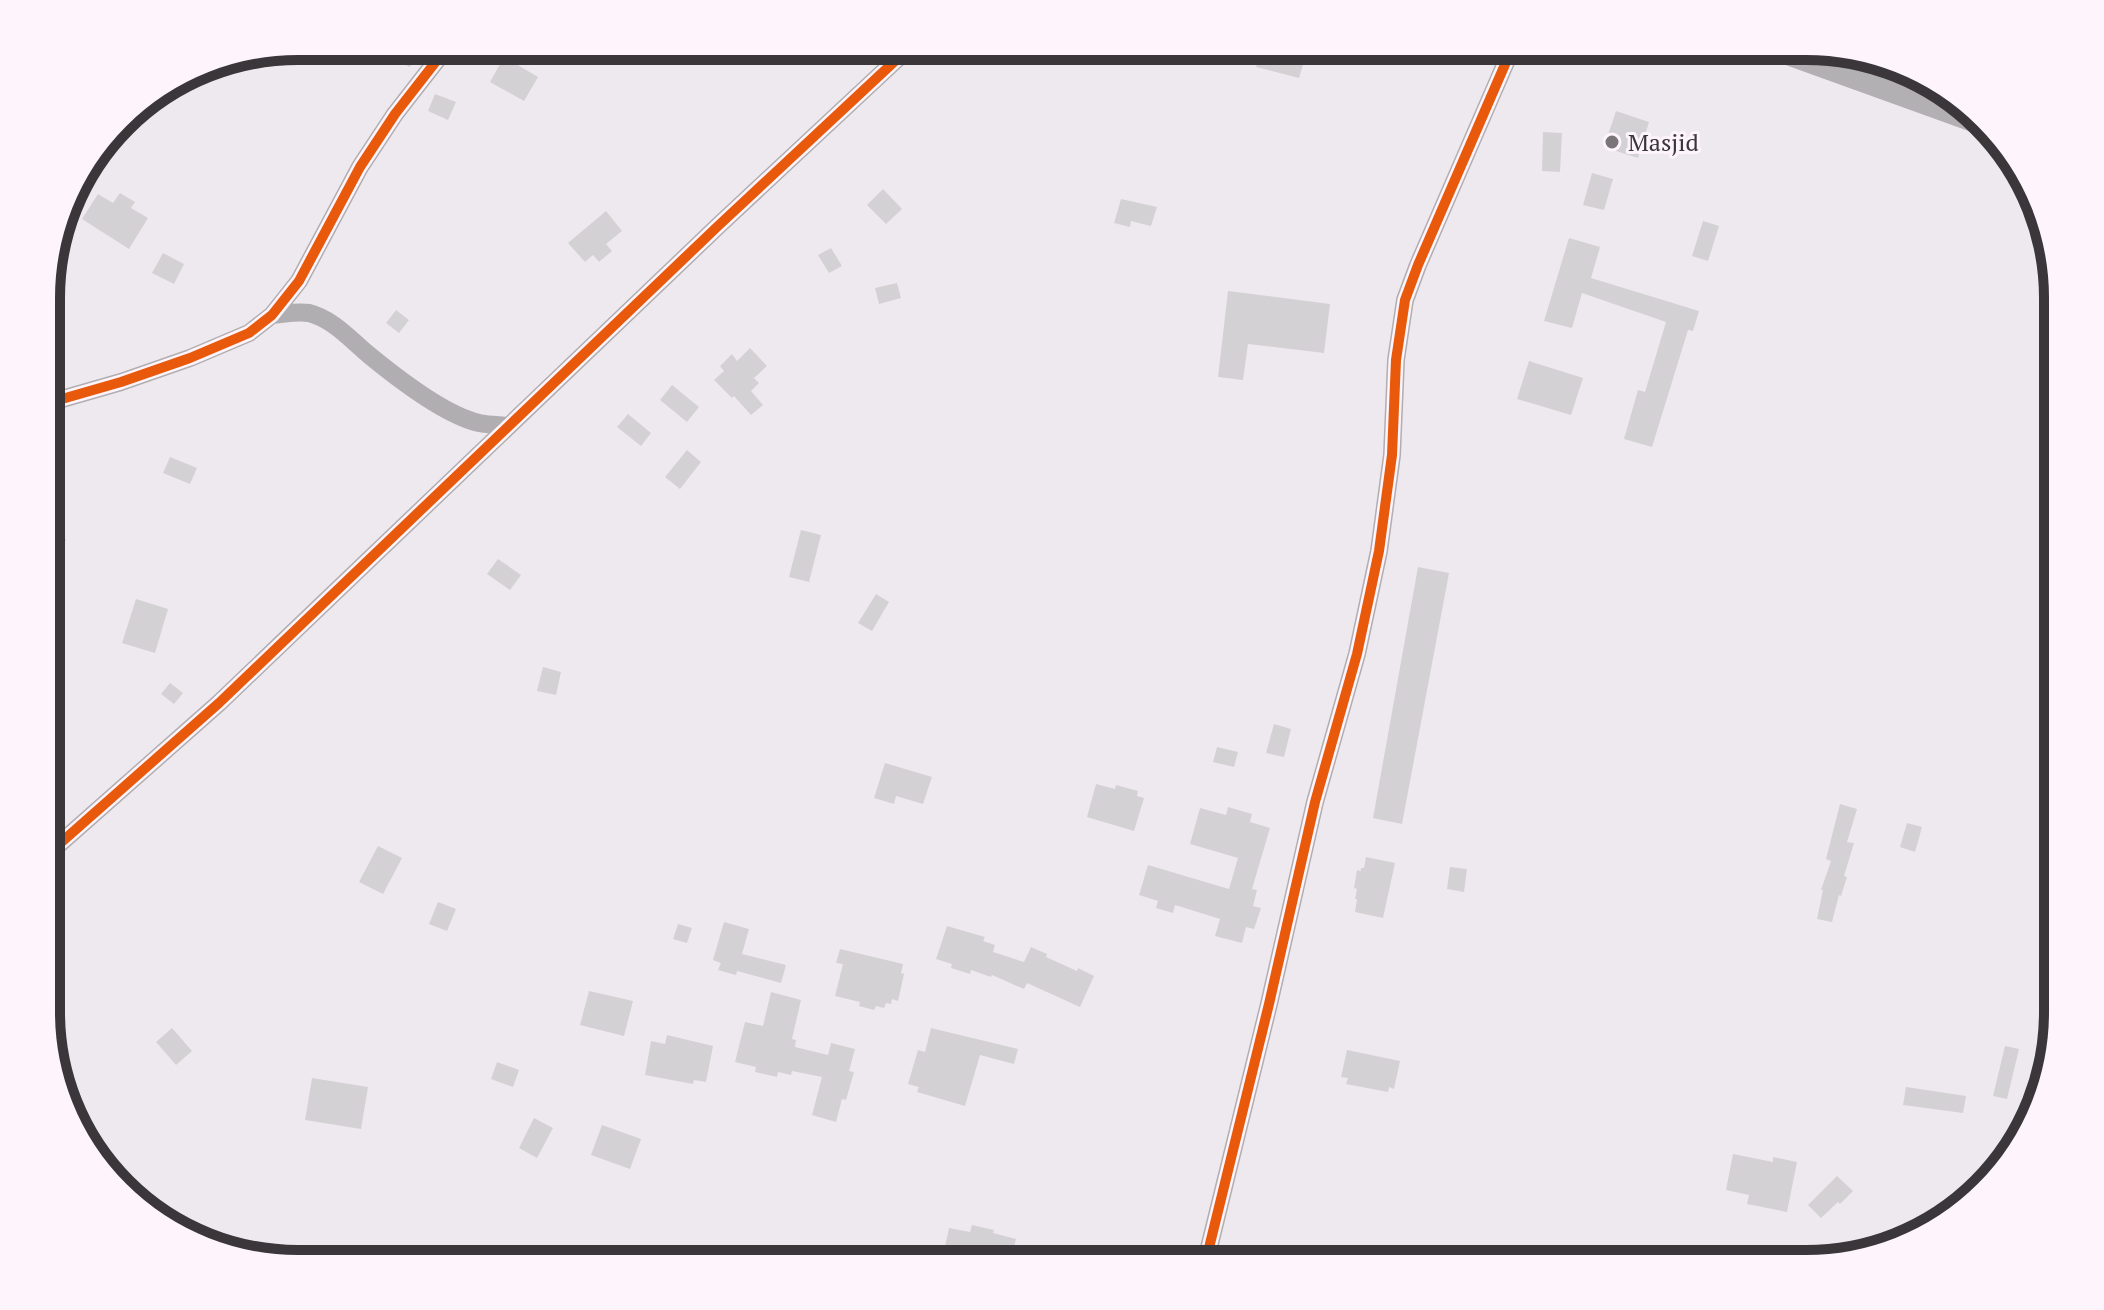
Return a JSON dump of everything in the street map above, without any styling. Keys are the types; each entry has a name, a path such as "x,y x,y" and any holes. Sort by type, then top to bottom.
{"main road":[{"path":"1814,61 1951,110"}],"street":[{"path":"1209,1249 1315,802 1357,654 1379,551 1392,455 1396,360 1405,300 1507,60"},
{"path":"60,400 190,358 249,333 272,315 299,281 360,167 395,114 436,61"},
{"path":"60,843 219,703 895,61"},
{"path":"272,315 309,313 334,324 380,363 445,408 482,424 509,426"}],"building":[{"path":"1258,60 1304,60 1299,78 1256,67"},
{"path":"1411,60 1434,60 1433,65"},
{"path":"397,61 413,61 410,67"},
{"path":"502,61 511,61 538,77 524,101 490,82"},
{"path":"435,94 456,102 448,120 428,111"},
{"path":"1616,111 1649,122 1638,158 1604,147"},
{"path":"1543,132 1562,133 1560,172 1542,171"},
{"path":"1592,173 1613,179 1604,210 1583,205"},
{"path":"883,189 902,209 886,224 867,205"},
{"path":"120,193 135,202 131,208 148,218 129,249 82,219 98,194 113,203"},
{"path":"1121,199 1157,207 1151,226 1131,221 1130,227 1114,223"},
{"path":"606,211 622,231 606,244 612,251 599,262 593,255 585,262 568,243"},
{"path":"1703,221 1719,226 1708,261 1692,256"},
{"path":"1569,238 1600,247 1591,278 1699,311 1693,331 1688,330 1652,447 1624,439 1638,390 1645,392 1666,322 1582,293 1572,328 1544,321"},
{"path":"831,248 842,266 829,273 818,255"},
{"path":"163,253 184,264 174,284 152,273"},
{"path":"897,283 901,298 879,304 875,288"},
{"path":"1228,291 1330,304 1324,353 1248,344 1243,380 1218,377"},
{"path":"396,310 409,320 399,333 386,323"},
{"path":"750,348 767,366 754,378 759,383 751,391 763,405 751,415 714,380 724,371 720,366 732,354 737,361"},
{"path":"1529,361 1583,378 1571,415 1517,399"},
{"path":"672,385 699,407 687,422 660,400"},
{"path":"628,414 651,433 641,446 617,427"},
{"path":"687,450 701,462 680,489 665,477"},
{"path":"170,457 197,468 190,484 163,473"},
{"path":"801,530 821,535 809,582 789,577"},
{"path":"60,537 66,539 60,556"},
{"path":"498,559 521,575 510,590 487,574"},
{"path":"1418,567 1449,573 1402,824 1373,818"},
{"path":"876,594 889,602 872,631 858,623"},
{"path":"136,599 168,609 155,653 122,643"},
{"path":"543,667 561,672 556,695 537,691"},
{"path":"170,683 183,693 174,704 161,694"},
{"path":"1274,724 1291,729 1284,757 1266,753"},
{"path":"1217,747 1238,752 1234,767 1213,762"},
{"path":"885,763 932,777 923,804 896,796 894,804 874,798"},
{"path":"1096,784 1138,791 1137,796 1144,798 1134,831 1087,817"},
{"path":"1840,804 1857,809 1847,842 1854,843 1844,876 1847,877 1832,922 1817,919 1821,890 1831,861 1826,859"},
{"path":"1228,807 1252,814 1250,822 1270,828 1252,889 1257,890 1253,906 1261,908 1254,929 1246,927 1242,943 1215,936 1220,919 1175,905 1173,913 1156,908 1158,901 1139,895 1148,865 1229,889 1238,858 1190,844 1200,808 1226,815"},
{"path":"1907,823 1922,827 1915,852 1900,847"},
{"path":"378,846 402,858 383,894 359,882"},
{"path":"1366,857 1395,863 1383,918 1355,912 1357,870 1364,868"},
{"path":"1450,867 1467,869 1464,892 1447,889"},
{"path":"438,902 456,909 447,931 429,924"},
{"path":"724,922 749,929 742,954 786,965 781,983 737,971 736,975 718,970 721,963 713,960"},
{"path":"678,924 692,928 687,943 673,939"},
{"path":"947,926 985,937 983,941 995,945 993,952 1024,962 1031,947 1047,954 1046,957 1094,976 1080,1007 1027,983 1024,989 992,975 971,970 970,974 951,968 952,964 936,959"},
{"path":"840,949 903,964 898,1001 892,999 891,1004 886,1003 884,1008 876,1006 874,1010 859,1006 860,1002 835,996 843,964 836,963"},
{"path":"589,991 633,1001 624,1036 580,1025"},
{"path":"771,992 801,1000 792,1039 796,1040 795,1047 828,1055 831,1043 855,1049 849,1071 854,1072 836,1122 812,1115 822,1077 792,1071 791,1075 778,1072 777,1077 755,1072 756,1067 735,1062 745,1022 763,1026"},
{"path":"172,1028 192,1051 176,1065 156,1042"},
{"path":"931,1028 1018,1049 1014,1064 980,1055 965,1106 917,1092 919,1087 908,1084 918,1050 925,1052"},
{"path":"667,1035 713,1046 706,1082 694,1080 693,1084 645,1075 651,1041 665,1044"},
{"path":"2005,1046 2019,1049 2007,1099 1993,1096"},
{"path":"1347,1050 1400,1061 1394,1089 1389,1087 1388,1092 1346,1084 1348,1078 1341,1077"},
{"path":"497,1062 519,1070 513,1087 491,1079"},
{"path":"312,1078 368,1087 361,1129 305,1120"},
{"path":"1906,1087 1966,1096 1963,1113 1903,1105"},
{"path":"534,1118 553,1128 537,1158 519,1148"},
{"path":"602,1125 641,1139 630,1169 591,1155"},
{"path":"1733,1154 1773,1162 1773,1157 1797,1162 1787,1212 1747,1204 1749,1195 1726,1190"},
{"path":"1837,1176 1853,1191 1821,1218 1808,1205"},
{"path":"972,1225 994,1230 993,1233 1016,1239 1013,1250 944,1250 949,1228 970,1232"}],"cycle path":[{"path":"1209,1249 1315,802 1357,654 1379,551 1392,455 1396,360 1405,300 1507,60"},
{"path":"60,400 190,358 249,333 272,315 299,281 360,167 395,114 436,61"},
{"path":"60,843 219,703 895,61"}],"place":[{"name":"Masjid","path":"1612,142"}]}
